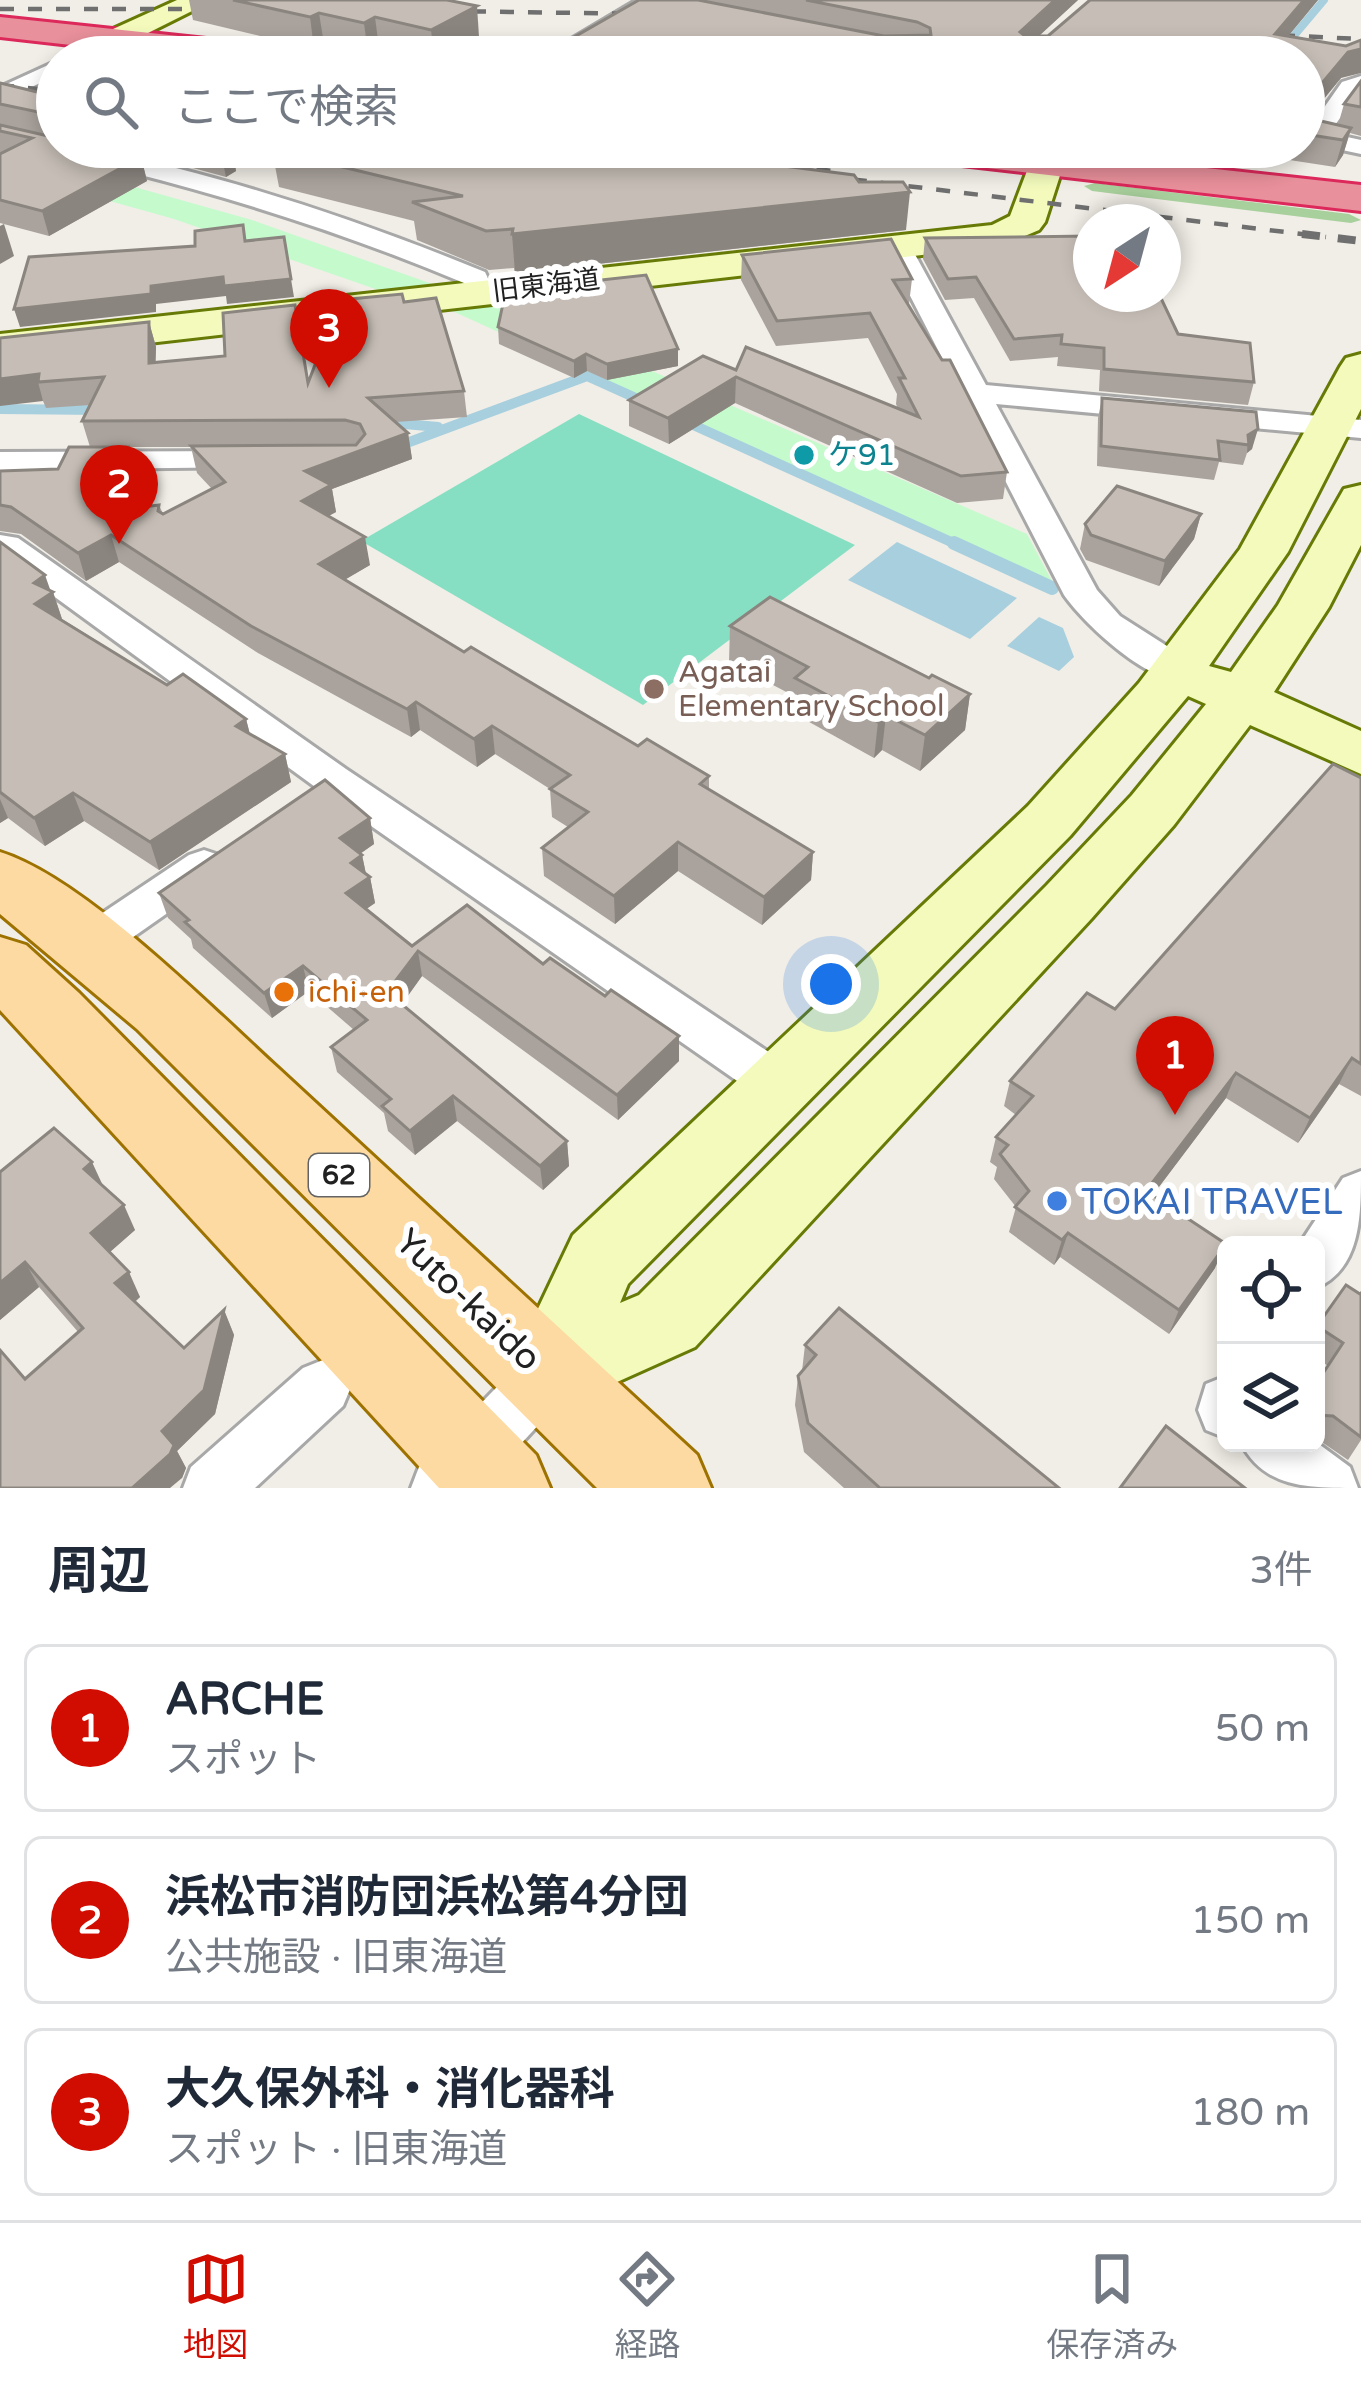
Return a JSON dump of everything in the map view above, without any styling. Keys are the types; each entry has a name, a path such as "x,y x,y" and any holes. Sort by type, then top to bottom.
{"highway":[{"path":"0,27 40,36"},
{"path":"0,40 36,43"},
{"path":"1141,168 1361,198"},
{"path":"1217,168 1361,179"}],"main road":[{"name":"Yuto-kaido","path":"0,878 90,944 163,1008 664,1488"},
{"path":"0,965 53,1014 472,1477"}],"street":[{"path":"120,36 200,0"},
{"path":"590,36 649,3"},
{"path":"0,95 36,77"},
{"path":"1325,117 1350,87 1361,83"},
{"path":"0,136 36,144"},
{"path":"1325,139 1361,147"},
{"path":"146,168 296,211 476,278 482,293"},
{"name":"旧東海道","path":"0,347 1016,230 1030,215 1043,168"},
{"path":"898,247 1092,610 1179,671 1361,754"},
{"path":"472,1477 548,1375 600,1261 1048,820 1179,671 1346,428 1361,367"},
{"path":"976,393 1346,428"},
{"path":"0,461 280,460"},
{"path":"548,1375 668,1321 1113,855 1240,699 1303,607 1361,499"},
{"path":"0,545 780,1085"},
{"path":"295,804 332,779"},
{"path":"90,944 239,842"},
{"path":"1325,1251 1359,1201"},
{"path":"212,1488 323,1387"},
{"path":"1282,1452 1329,1488"}],"green space":[{"path":"99,177 252,220 435,285 381,291 174,219 74,191"},
{"path":"1095,183 1349,214 1361,220 1351,223 1092,191 1084,186"},
{"path":"498,304 1027,534 1054,585 450,310"},
{"path":"579,414 855,545 643,705 361,541"}],"water":[{"path":"897,542 1017,598 970,639 848,580"},
{"path":"1039,617 1063,628 1074,657 1059,671 1007,646"}],"building":[{"path":"233,0 447,0 477,6 431,30 375,17 364,23 319,13 310,17"},
{"path":"639,0 698,0 884,36 576,36"},
{"path":"806,0 1055,0 1020,32 1025,36 884,36 931,35 930,28 917,22"},
{"path":"1090,0 1304,0 1275,34 1287,36 1048,36"},
{"path":"1361,40 1361,49 1348,52 1325,79 1325,42 1346,46"},
{"path":"1361,81 1361,107 1344,104"},
{"path":"0,83 36,92 36,112 0,104"},
{"path":"1325,122 1351,128 1343,140 1325,137"},
{"path":"0,125 36,133 36,168 121,168 42,211 0,200 0,154 32,138 0,131"},
{"path":"347,168 799,168 854,175 859,182 903,182 910,192 512,234 513,229 486,231 412,202 463,196"},
{"path":"243,225 245,241 284,237 291,279 224,286 223,277 151,286 151,294 14,309 29,257 195,246 195,231"},
{"path":"1073,236 1073,312 1168,312 1178,334 1250,343 1254,382 1104,369 1104,348 1061,344 1062,335 1014,339 976,277 948,279 925,238"},
{"path":"891,239 912,279 893,280 942,360 950,360 1007,472 961,476 736,377 668,418 629,400 703,356 736,370 746,347 919,417 899,378 905,378 870,313 777,321 742,255"},
{"path":"646,275 678,349 607,364 586,354 574,361 498,327 504,299 579,289 565,284"},
{"path":"402,294 404,302 436,298 464,391 368,398 408,433 305,471 331,485 302,501 365,537 319,564 464,652 471,647 638,746 647,739 709,776 700,784 813,852 764,897 678,842 614,896 542,848 588,812 550,789 570,775 492,726 474,739 416,702 407,709 251,626 111,535 78,553 11,507 0,505 0,471 58,469 69,447 128,447 104,512 159,505 163,514 225,482 191,446 356,445 365,434 360,424 345,420 82,421 104,377 38,382 39,374 0,379 0,338 149,322 149,363 225,356 223,313 295,305 308,383 340,300"},
{"path":"1102,398 1256,412 1258,429 1248,435 1249,445 1218,441 1220,460 1101,446"},
{"path":"1117,486 1201,514 1165,561 1091,535 1085,524"},
{"path":"0,542 45,575 34,583 53,592 35,604 167,685 183,674 246,719 236,726 285,754 150,842 73,793 34,818 0,792"},
{"path":"770,597 970,694 925,735 886,715 878,722 795,678 808,667 730,626"},
{"path":"1333,764 1361,778 1361,1064 1352,1058 1310,1118 1236,1073 1146,1191 1217,1238 1217,1257 1179,1310 1068,1233 1062,1240 1015,1207 1029,1191 1000,1154 1008,1145 996,1137 1033,1096 1010,1081 1087,993 1115,1009"},
{"path":"325,780 370,818 340,838 362,855 351,863 370,877 346,893 412,946 467,905 543,964 550,958 605,996 611,990 679,1036 617,1095 418,951 387,992 567,1141 540,1166 453,1096 410,1131 382,1106 391,1099 331,1047 367,1020 303,966 264,993 159,893"},
{"path":"54,1128 92,1162 84,1169 124,1205 91,1233 129,1272 115,1283 184,1348 224,1310 204,1390 162,1431 174,1445 170,1454 132,1488 0,1488 0,1350 25,1379 83,1328 25,1262 0,1283 0,1172"},
{"path":"1346,1285 1361,1293 1361,1437 1333,1416 1325,1416 1325,1370 1343,1343 1325,1331 1325,1315"},
{"path":"839,1308 1059,1488 880,1488 808,1423 798,1376 816,1355 805,1345"},
{"path":"1166,1426 1245,1488 1120,1488"}],"waterway":[{"path":"1294,36 1324,0"},
{"path":"396,447 587,376 649,404"},
{"path":"0,409 103,410"},
{"path":"680,419 960,546"},
{"path":"383,422 438,427"},
{"path":"954,543 1052,588"}],"railway":[{"path":"0,9 222,9"},
{"path":"444,11 647,14"},
{"path":"1253,34 1296,36"},
{"path":"1325,37 1361,39"},
{"path":"0,85 36,89"},
{"path":"808,168 841,172"},
{"path":"825,176 1326,237"},
{"path":"1302,234 1361,241"}],"place":[{"name":"大久保外科・消化器科","path":"329,388"},
{"name":"ケ91","path":"804,455"},
{"name":"浜松市消防団浜松第4分団","path":"119,544"},
{"name":"Agatai Elementary School","path":"654,689"},
{"name":"ichi-en","path":"284,992"},
{"name":"ARCHE","path":"1175,1115"},
{"name":"TOKAI TRAVEL","path":"1057,1201"}]}
